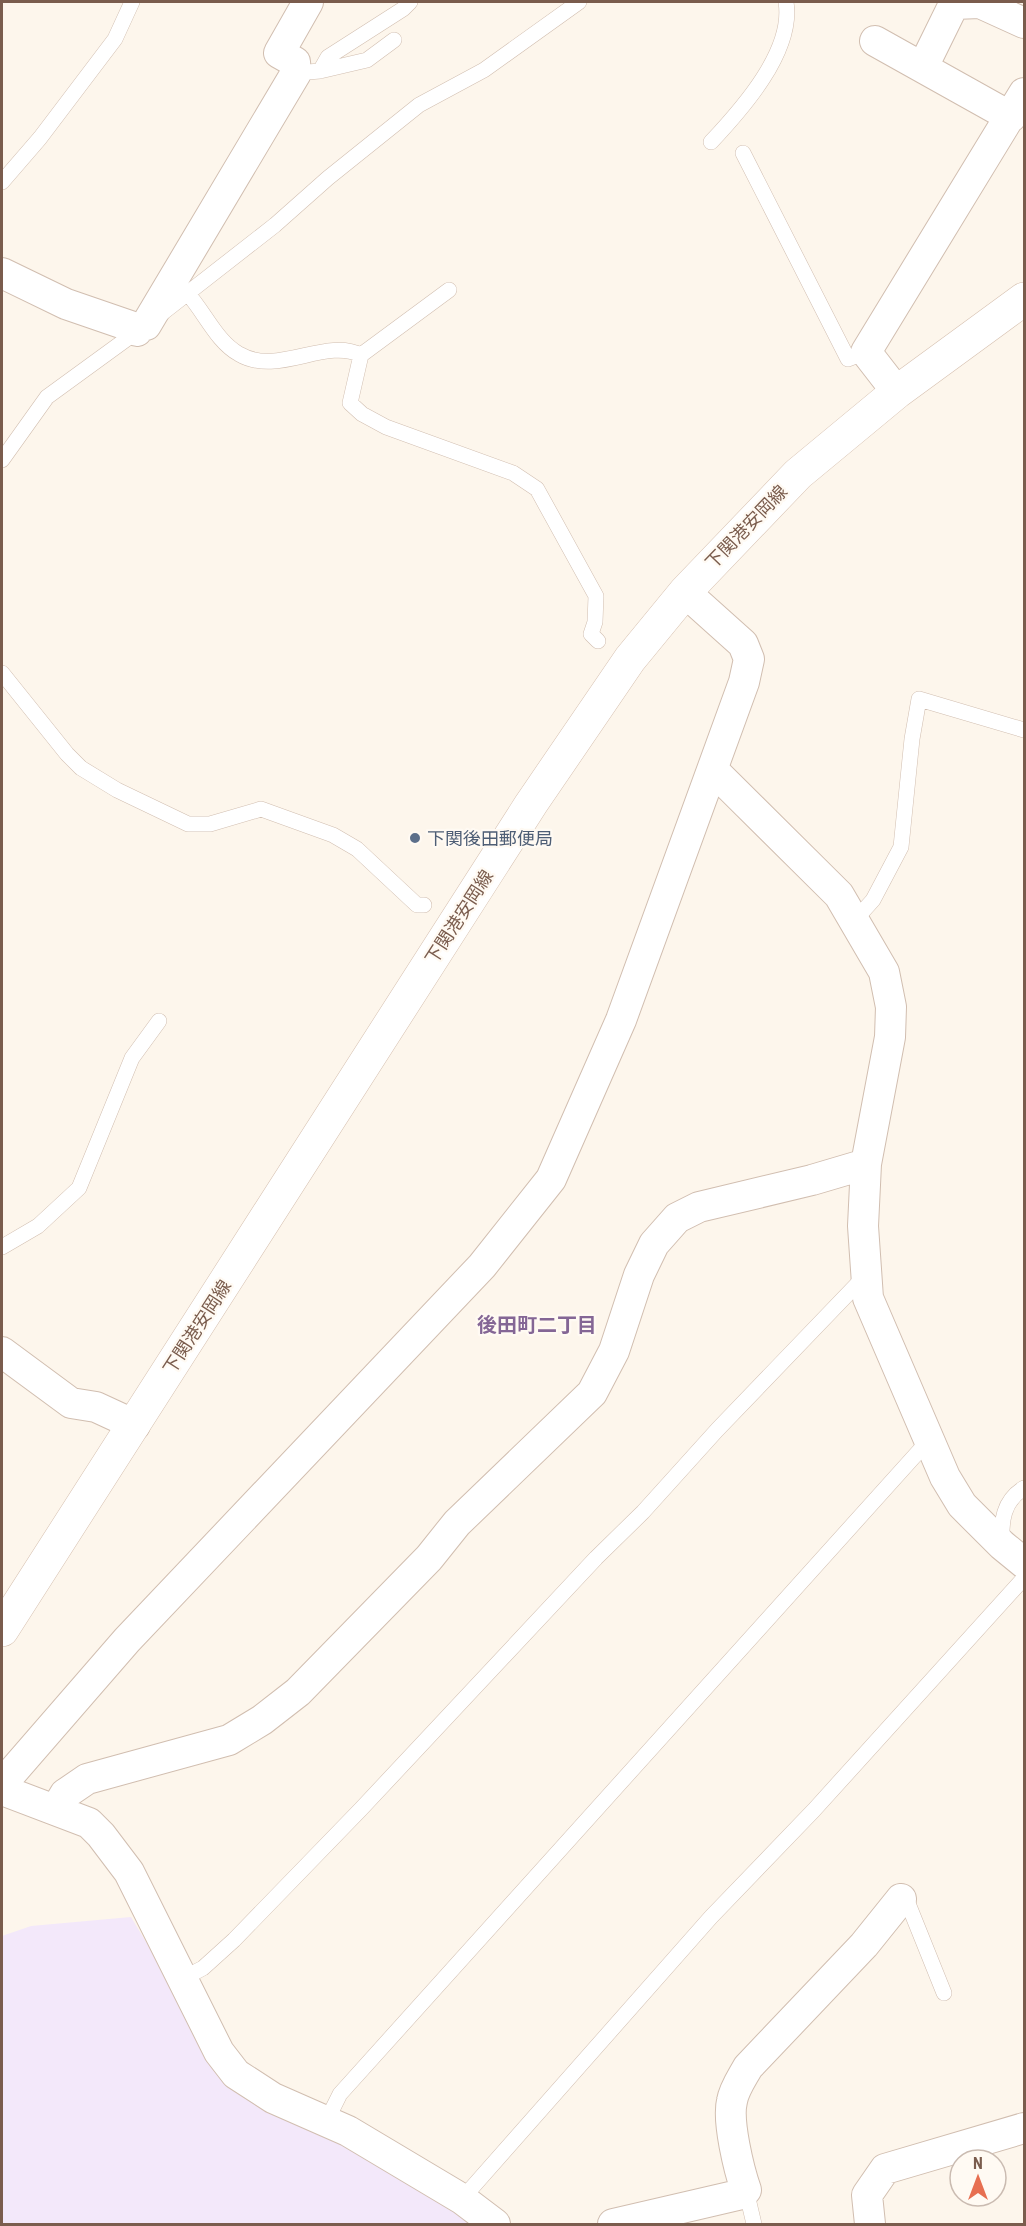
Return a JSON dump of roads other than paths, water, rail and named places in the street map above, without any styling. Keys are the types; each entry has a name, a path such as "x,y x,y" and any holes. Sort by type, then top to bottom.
{"main road":[{"name":"下関港安岡線","path":"2,1630 531,804 630,659 684,592 798,474 897,392 1024,299"}],"street":[{"path":"2,273 66,304 141,328 308,72 279,53 308,2"},
{"path":"922,67 954,4 980,3 1024,23"},
{"path":"875,41 922,67 1018,105 866,352 897,392"},
{"path":"2,1784 128,1640 482,1266 551,1179 621,1020 713,770 720,740 744,682 749,658 743,644 684,592"},
{"path":"713,770 840,895 884,972 891,1007 883,1079 866,1164 863,1226 868,1298 945,1477 962,1505 1013,1554"},
{"path":"56,1809 65,1794 87,1779 229,1740 262,1720 298,1692 429,1558 457,1524 592,1393 614,1351 639,1275 654,1244 677,1218 699,1207 812,1180 866,1164"},
{"path":"2,1352 71,1402 96,1407 135,1425"},
{"path":"2,1790 89,1823 115,1852 129,1872 219,2052 236,2074 273,2098 348,2131 462,2199 495,2224"},
{"path":"613,2224 738,2194 746,2190 741,2177 731,2103 736,2089 748,2067 864,1945 901,1899"},
{"path":"870,2224 867,2195 885,2169 1024,2128"}],"lane":[{"path":"2,182 40,138 115,39 132,2"},
{"path":"308,72 403,9 410,2"},
{"path":"2,460 47,397 188,294 419,105 484,69 579,2"},
{"path":"711,142 736,115 772,61 782,40 786,2"},
{"path":"308,72 367,60 394,40"},
{"path":"743,153 848,359 866,352"},
{"path":"449,290 361,355 350,403 354,409 386,427 513,472 537,489 596,596 595,622 591,634 598,641"},
{"path":"188,294 227,345 250,359 277,362 326,352 361,355"},
{"path":"2,673 67,754 81,768 117,790 188,824 210,824 261,809 333,835 357,849 417,905 424,905"},
{"path":"855,920 873,900 901,847 912,739 920,699 1024,730"},
{"path":"2,1247 25,1236 79,1188 132,1058 159,1021"},
{"path":"182,1979 203,1968 234,1940 866,1275"},
{"path":"326,2122 340,2094 929,1440"},
{"path":"1013,1554 1005,1508 1010,1500 1024,1488"},
{"path":"462,2199 711,1917 814,1810 1024,1578"},
{"path":"901,1899 907,1901 944,1993"},
{"path":"746,2190 754,2224"}],"place":[{"name":"下関後田郵便局","path":"415,838"}],"district":[{"name":"後田町二丁目","path":"537,1325"}]}
